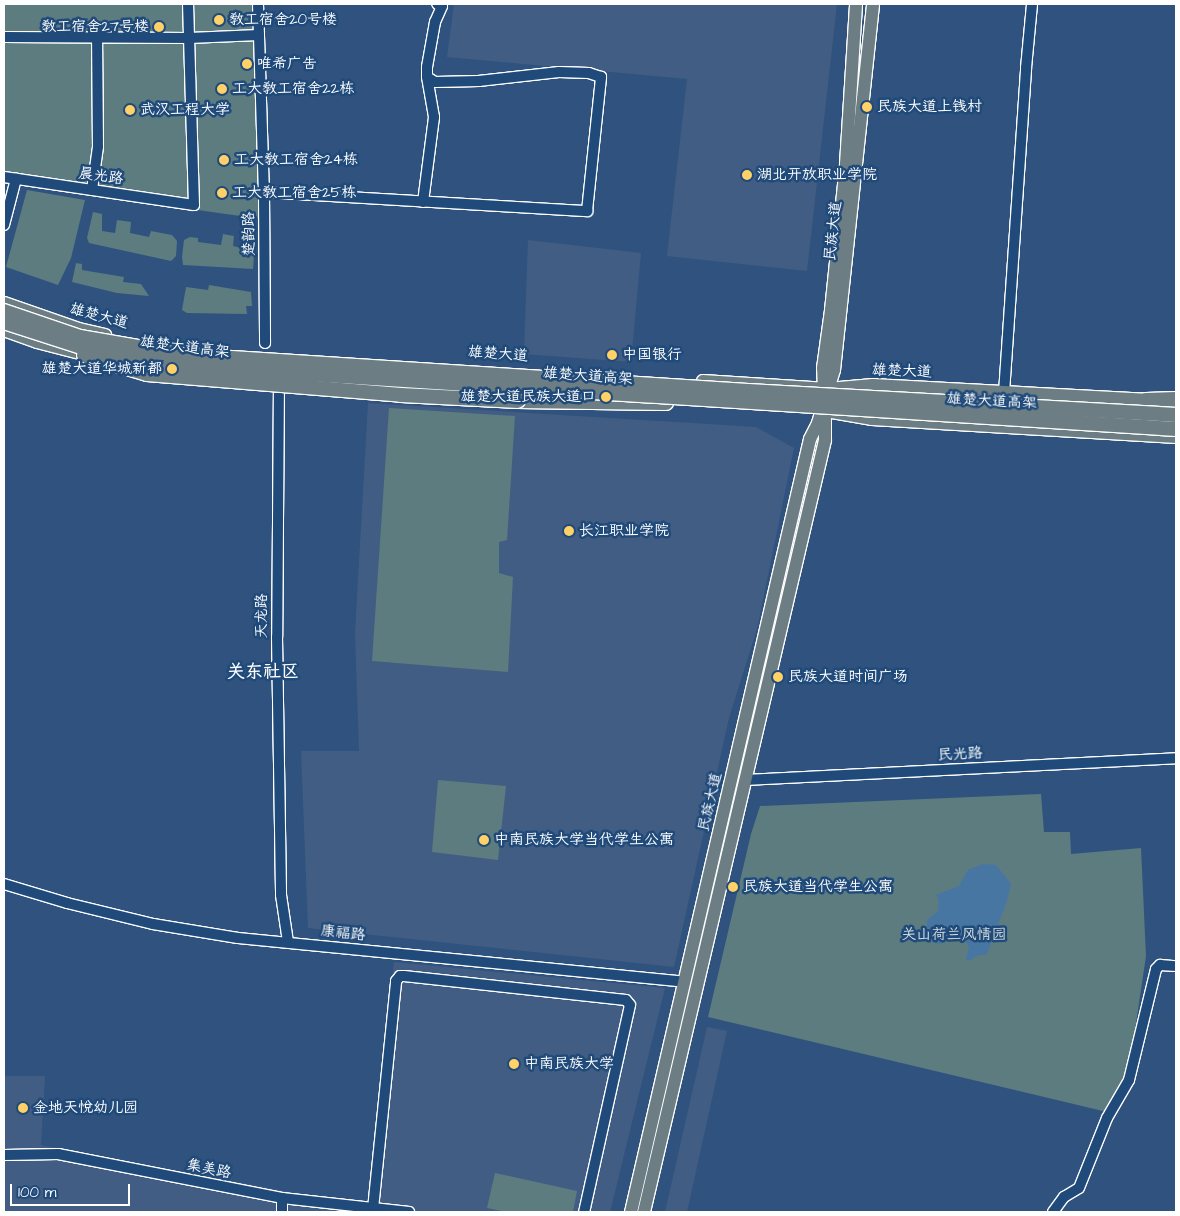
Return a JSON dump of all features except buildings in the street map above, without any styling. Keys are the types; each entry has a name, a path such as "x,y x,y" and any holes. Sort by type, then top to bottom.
{"highway":[{"name":"雄楚大道高架","path":"4,311 80,337 186,355 718,389 1176,414"},
{"name":"雄楚大道高架","path":"4,322 84,348 183,366 1176,429"},
{"path":"28,331 98,360 147,374 401,395 518,401 666,403"},
{"path":"1146,400 1176,399"}],"main road":[{"name":"民族大道","path":"644,1212 825,440 823,368 833,293 846,164 856,4"},
{"name":"民族大道","path":"631,1212 810,439 825,400 835,362 873,4"},
{"name":"雄楚大道","path":"4,303 79,329 137,343 182,349 524,372 825,400 872,419 1176,437"},
{"name":"雄楚大道","path":"4,330 37,342 126,364 179,372 279,379 666,403 825,400 873,386 1146,400 1176,407"}],"street":[{"path":"188,4 189,38"},
{"name":"楚韵路","path":"258,4 264,192 265,343"},
{"path":"1004,393 1032,4"},
{"path":"424,202 434,118 427,77 435,22 441,5"},
{"path":"4,37 97,36 189,38 259,35"},
{"path":"92,190 98,147 97,36"},
{"name":"晨光路","path":"4,177 194,205 189,38"},
{"path":"264,192 587,212 601,77 589,73 559,72 479,80 435,82 427,77"},
{"path":"4,225 16,179"},
{"name":"天龙路","path":"279,379 277,647 281,895 288,942"},
{"name":"民光路","path":"745,780 1176,758"},
{"name":"康福路","path":"4,884 67,903 153,924 238,938 684,982"},
{"path":"1053,1212 1064,1197 1079,1188 1107,1118 1129,1080 1156,969 1160,965 1176,966"},
{"path":"373,1209 396,981 400,976 404,976 626,1000 630,1005 584,1212"},
{"name":"集美路","path":"4,1155 58,1154 282,1198 409,1212"},
{"path":"282,1198 282,1212"}],"shaded area":[{"path":"454,4 837,4 807,271 667,256 687,79 447,57"},
{"path":"528,240 641,253 631,362 524,354"},
{"path":"368,403 756,427 794,448 757,629 729,718 674,967 308,928 301,751 359,751 355,633"},
{"path":"983,864 996,865 1011,884 1007,901 987,954 976,956 969,961 966,959 969,948 967,943 961,939 952,939 940,944 932,942 927,931 927,920 938,911 939,902 936,895 959,886 968,870"},
{"name":"中南民族大学","path":"394,962 665,988 610,1212 4,1212 4,1076 45,1076 41,1145 301,1194 367,1202"},
{"path":"707,1027 727,1031 687,1212 665,1212"}],"green space":[{"name":"武汉工程大学","path":"4,4 252,4 261,219 21,185 16,179 4,177"},
{"path":"27,190 85,200 71,258 58,285 6,267"},
{"path":"93,212 102,214 102,231 115,233 117,220 131,222 130,233 149,237 151,231 172,235 177,241 176,256 171,261 89,243 87,238"},
{"path":"223,234 234,236 233,246 249,250 251,242 255,242 253,269 183,265 184,240 190,237 198,238 198,242 221,245"},
{"path":"76,263 82,264 82,270 124,277 123,282 141,284 149,296 117,293 72,282"},
{"path":"209,285 251,292 252,306 246,306 247,314 187,313 182,310 186,287 208,290"},
{"path":"389,408 515,416 507,540 499,542 499,573 513,577 508,672 372,661"},
{"path":"438,780 506,786 498,860 432,852"},
{"name":"关山荷兰风情园","path":"1041,794 1044,832 1070,832 1071,854 1141,848 1146,956 1129,1070 1107,1112 708,1017 751,834 760,806"},
{"path":"495,1173 577,1191 573,1212 506,1212 487,1208"}],"place":[{"name":"教工宿舍20号楼","path":"219,20"},
{"name":"教工宿舍27号楼","path":"159,27"},
{"name":"唯希广告","path":"247,64"},
{"name":"工大教工宿舍22栋","path":"222,89"},
{"name":"民族大道上钱村","path":"867,107"},
{"name":"武汉工程大学","path":"130,110"},
{"name":"工大教工宿舍24栋","path":"224,160"},
{"name":"湖北开放职业学院","path":"747,175"},
{"name":"工大教工宿舍25栋","path":"222,193"},
{"name":"中国银行","path":"612,355"},
{"name":"雄楚大道华城新都","path":"172,369"},
{"name":"雄楚大道民族大道口","path":"606,397"},
{"name":"长江职业学院","path":"569,531"},
{"name":"民族大道时间广场","path":"778,677"},
{"name":"中南民族大学当代学生公寓","path":"484,840"},
{"name":"民族大道当代学生公寓","path":"733,887"},
{"name":"中南民族大学","path":"514,1064"},
{"name":"金地天悦幼儿园","path":"23,1108"}],"district":[{"name":"关东社区","path":"263,672"}]}
